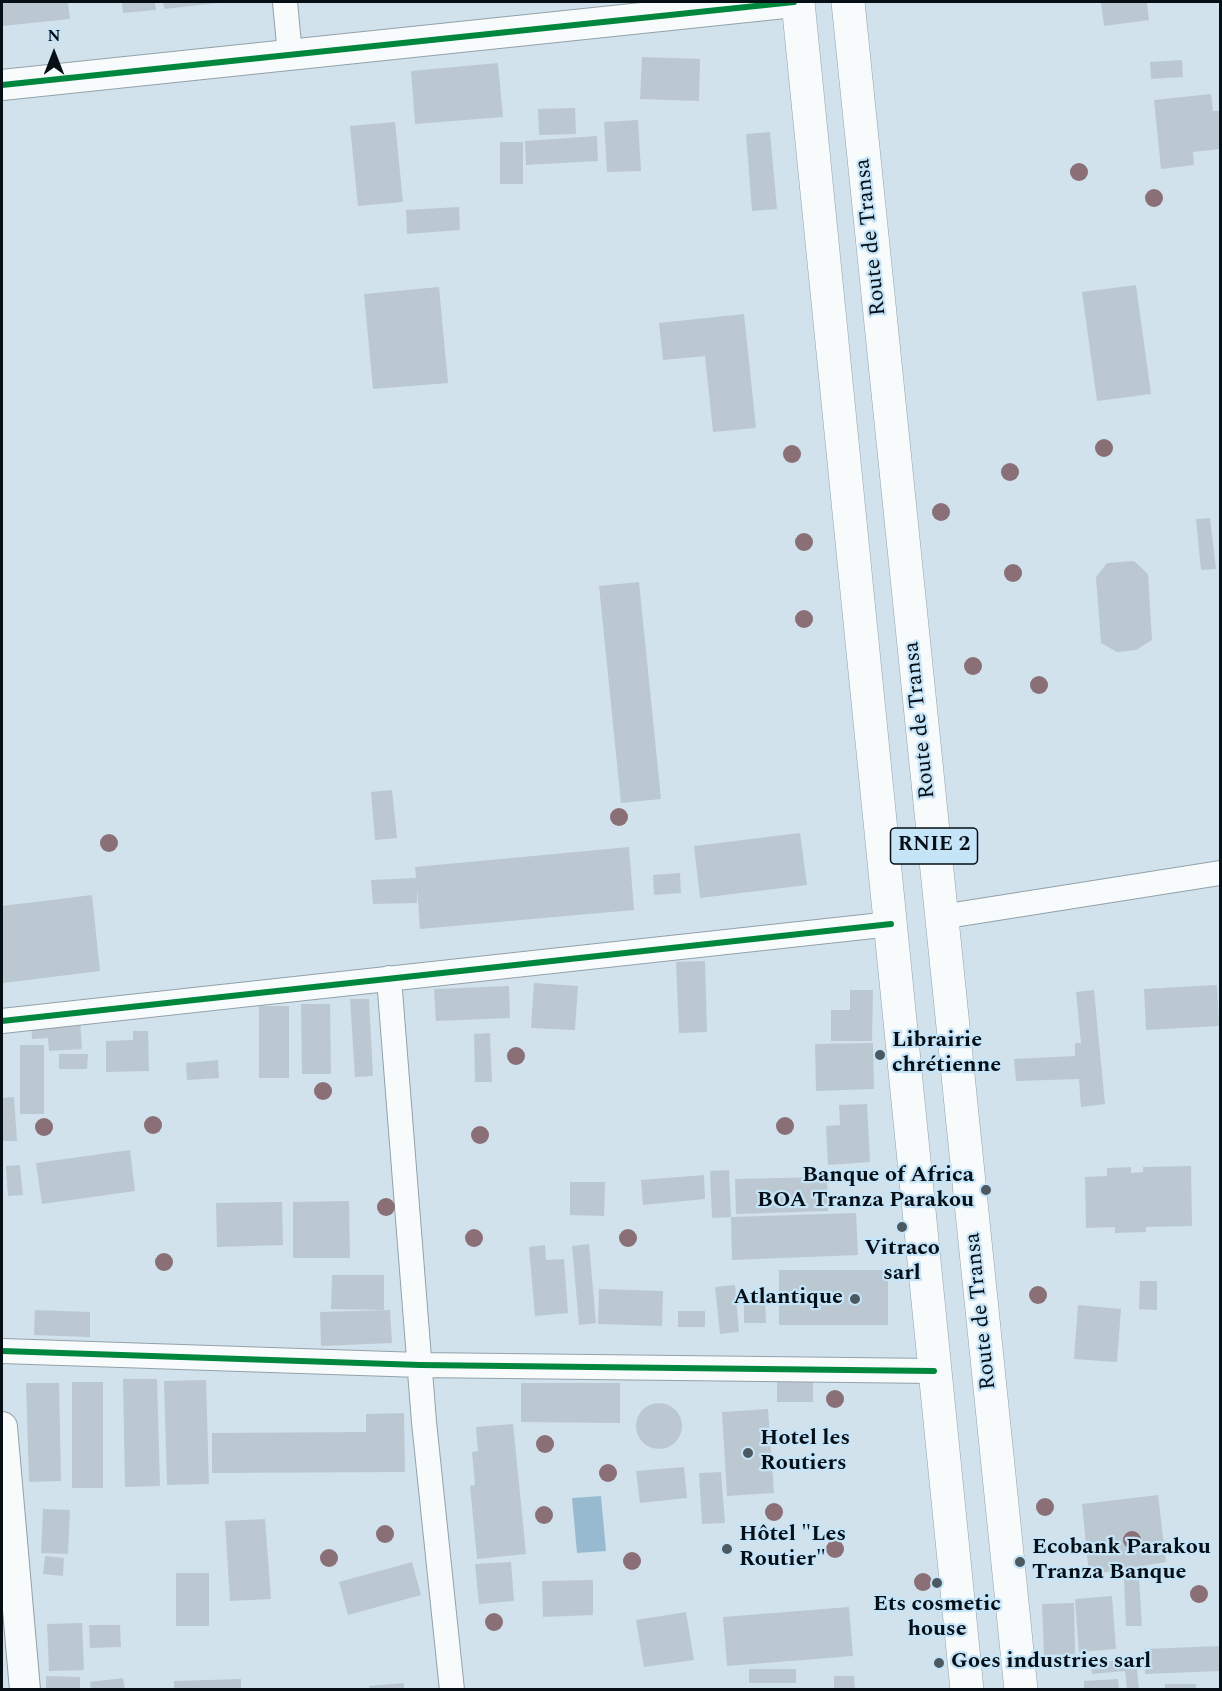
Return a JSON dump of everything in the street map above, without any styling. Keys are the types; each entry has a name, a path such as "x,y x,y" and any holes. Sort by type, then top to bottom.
{"main road":[{"name":"RNIE 2","path":"796,2 967,1689"},
{"name":"Route de Transa","path":"848,2 1021,1689"},
{"path":"877,791 927,786"}],"street":[{"path":"285,2 290,55"},
{"path":"2,85 796,2"},
{"path":"942,917 1221,873"},
{"path":"2,1021 891,924"},
{"path":"389,978 420,1365 452,1689"},
{"path":"2,1351 420,1365 934,1371"},
{"path":"2,1427 10,1626 25,1689"}],"water":[{"path":"601,1496 606,1551 577,1553 572,1498"}],"building":[{"path":"2,2 68,2 70,19 2,26"},
{"path":"122,2 155,2 156,10 123,13"},
{"path":"163,2 218,2 218,3 164,9"},
{"path":"1101,2 1147,2 1149,20 1104,26"},
{"path":"642,57 700,59 699,101 640,99"},
{"path":"1182,60 1183,77 1151,79 1150,62"},
{"path":"498,63 503,117 415,124 411,71"},
{"path":"1211,94 1213,111 1220,111 1220,149 1193,152 1194,165 1161,169 1154,100"},
{"path":"575,108 576,134 539,135 538,109"},
{"path":"638,120 641,171 607,172 604,122"},
{"path":"395,122 403,202 358,206 350,126"},
{"path":"770,132 777,209 752,211 746,134"},
{"path":"597,136 598,161 526,165 525,141"},
{"path":"500,142 523,142 523,184 500,184"},
{"path":"459,207 460,230 407,234 406,210"},
{"path":"1136,285 1151,394 1097,401 1082,292"},
{"path":"439,287 448,383 373,389 364,294"},
{"path":"744,314 756,428 713,432 705,356 663,360 659,323"},
{"path":"1210,518 1216,569 1201,570 1196,519"},
{"path":"1134,561 1148,574 1152,640 1136,650 1117,652 1101,643 1096,577 1107,563"},
{"path":"639,582 661,799 621,803 599,586"},
{"path":"392,790 397,838 375,840 371,792"},
{"path":"800,833 807,885 700,898 694,846"},
{"path":"629,847 634,910 420,929 417,887 417,903 373,904 371,880 416,878 415,867"},
{"path":"680,873 681,893 654,895 653,875"},
{"path":"92,895 100,971 3,983 2,906"},
{"path":"705,961 707,1032 679,1033 676,962"},
{"path":"534,983 578,986 575,1030 531,1028"},
{"path":"1217,985 1219,1026 1146,1030 1144,989"},
{"path":"509,986 510,1018 436,1021 434,989"},
{"path":"850,990 873,990 872,1041 831,1041 831,1010 850,1010"},
{"path":"1094,990 1105,1104 1081,1107 1079,1079 1016,1081 1014,1059 1075,1056 1075,1043 1081,1043 1076,992"},
{"path":"350,999 369,999 373,1076 355,1077"},
{"path":"301,1004 330,1004 331,1074 302,1074"},
{"path":"259,1006 289,1006 289,1078 259,1078"},
{"path":"80,1018 82,1049 49,1051 48,1038 32,1039 31,1021"},
{"path":"133,1031 148,1031 149,1071 106,1072 106,1041 133,1040"},
{"path":"490,1033 492,1082 475,1082 474,1034"},
{"path":"873,1043 874,1089 816,1091 815,1044"},
{"path":"20,1045 44,1045 44,1114 20,1114"},
{"path":"59,1054 88,1054 87,1069 59,1069"},
{"path":"218,1060 219,1078 187,1080 186,1063"},
{"path":"14,1097 17,1141 2,1141 2,1098"},
{"path":"867,1104 870,1162 828,1165 826,1126 840,1125 839,1105"},
{"path":"130,1150 135,1191 42,1204 36,1163"},
{"path":"20,1165 23,1195 8,1196 6,1166"},
{"path":"1191,1166 1192,1226 1146,1227 1146,1232 1115,1233 1115,1227 1086,1228 1085,1177 1107,1176 1107,1168 1131,1167 1131,1173 1143,1172 1143,1167"},
{"path":"729,1170 731,1217 712,1218 710,1171"},
{"path":"704,1175 705,1199 643,1205 641,1180"},
{"path":"827,1177 828,1211 736,1214 735,1179"},
{"path":"570,1182 605,1182 604,1216 570,1215"},
{"path":"349,1201 350,1258 293,1258 293,1202"},
{"path":"282,1202 283,1245 217,1247 216,1203"},
{"path":"856,1213 858,1255 732,1260 731,1217"},
{"path":"589,1244 596,1323 579,1325 572,1246"},
{"path":"545,1245 546,1260 564,1259 568,1313 535,1316 529,1247"},
{"path":"779,1270 888,1270 888,1325 779,1325"},
{"path":"332,1275 384,1275 384,1310 331,1309"},
{"path":"1140,1281 1157,1281 1157,1310 1139,1309"},
{"path":"735,1285 739,1332 720,1334 715,1287"},
{"path":"599,1289 663,1291 662,1326 598,1324"},
{"path":"765,1296 766,1323 744,1323 744,1297"},
{"path":"1078,1305 1121,1309 1117,1362 1074,1359"},
{"path":"35,1310 90,1312 90,1337 34,1335"},
{"path":"390,1310 392,1343 321,1346 320,1312"},
{"path":"678,1311 705,1311 705,1327 678,1327"},
{"path":"123,1379 157,1379 160,1486 125,1487"},
{"path":"206,1380 209,1484 167,1485 164,1381"},
{"path":"777,1381 813,1381 813,1402 777,1402"},
{"path":"72,1382 103,1382 103,1488 72,1488"},
{"path":"26,1383 59,1383 61,1481 29,1482"},
{"path":"521,1383 620,1383 620,1423 521,1422"},
{"path":"659,1403 675,1410 682,1426 675,1442 659,1449 643,1442 636,1426 643,1410"},
{"name":"Hotel les Routiers","path":"768,1409 774,1493 727,1496 722,1412"},
{"path":"404,1413 405,1472 212,1473 212,1433 366,1432 366,1414"},
{"path":"513,1424 526,1554 477,1559 470,1486 475,1485 472,1452 478,1451 476,1427"},
{"path":"684,1467 687,1498 640,1503 636,1471"},
{"path":"721,1472 725,1523 702,1524 699,1473"},
{"path":"1158,1495 1166,1562 1089,1575 1082,1504"},
{"path":"43,1509 70,1510 68,1554 41,1553"},
{"path":"265,1519 271,1599 230,1601 225,1521"},
{"path":"45,1556 64,1558 63,1576 43,1574"},
{"path":"412,1562 421,1595 348,1615 339,1582"},
{"path":"511,1562 514,1601 479,1604 475,1564"},
{"path":"176,1573 209,1573 209,1626 176,1626"},
{"path":"1124,1578 1139,1578 1142,1626 1126,1626"},
{"path":"593,1580 593,1615 543,1617 542,1581"},
{"path":"1112,1596 1116,1649 1079,1652 1075,1599"},
{"path":"1074,1603 1075,1654 1044,1655 1042,1604"},
{"path":"849,1607 853,1656 727,1666 723,1617"},
{"path":"686,1612 694,1660 644,1667 636,1620"},
{"path":"82,1623 84,1670 49,1671 47,1624"},
{"path":"89,1625 120,1625 121,1647 90,1648"},
{"path":"1220,1646 1220,1671 1145,1674 1144,1649"},
{"path":"1136,1659 1139,1690 1127,1690 1125,1671 1092,1674 1090,1663"},
{"path":"749,1669 796,1669 796,1683 749,1683"},
{"path":"46,1676 80,1677 80,1690 46,1690"},
{"path":"834,1676 854,1676 855,1690 834,1690"},
{"path":"123,1678 125,1690 91,1690 90,1682"},
{"path":"241,1679 241,1690 174,1690 174,1681"},
{"path":"1118,1679 1119,1690 1084,1690 1084,1681"},
{"path":"404,1683 404,1690 370,1690 369,1686"},
{"path":"1165,1684 1196,1684 1196,1690 1165,1690"}],"cycle path":[{"path":"2,85 794,2"},
{"path":"2,1021 891,924"},
{"path":"2,1351 420,1365 934,1371"}],"place":[{"name":"Librairie chrétienne","path":"880,1055"},
{"name":"Banque of Africa BOA Tranza Parakou","path":"986,1190"},
{"name":"Vitraco sarl","path":"902,1227"},
{"name":"Atlantique","path":"855,1299"},
{"name":"Hotel les Routiers","path":"748,1453"},
{"name":"Hôtel \"Les Routier\"","path":"727,1549"},
{"name":"Ecobank Parakou Tranza Banque","path":"1020,1562"},
{"name":"Ets cosmetic house","path":"937,1583"},
{"name":"Goes industries sarl","path":"939,1663"}]}
